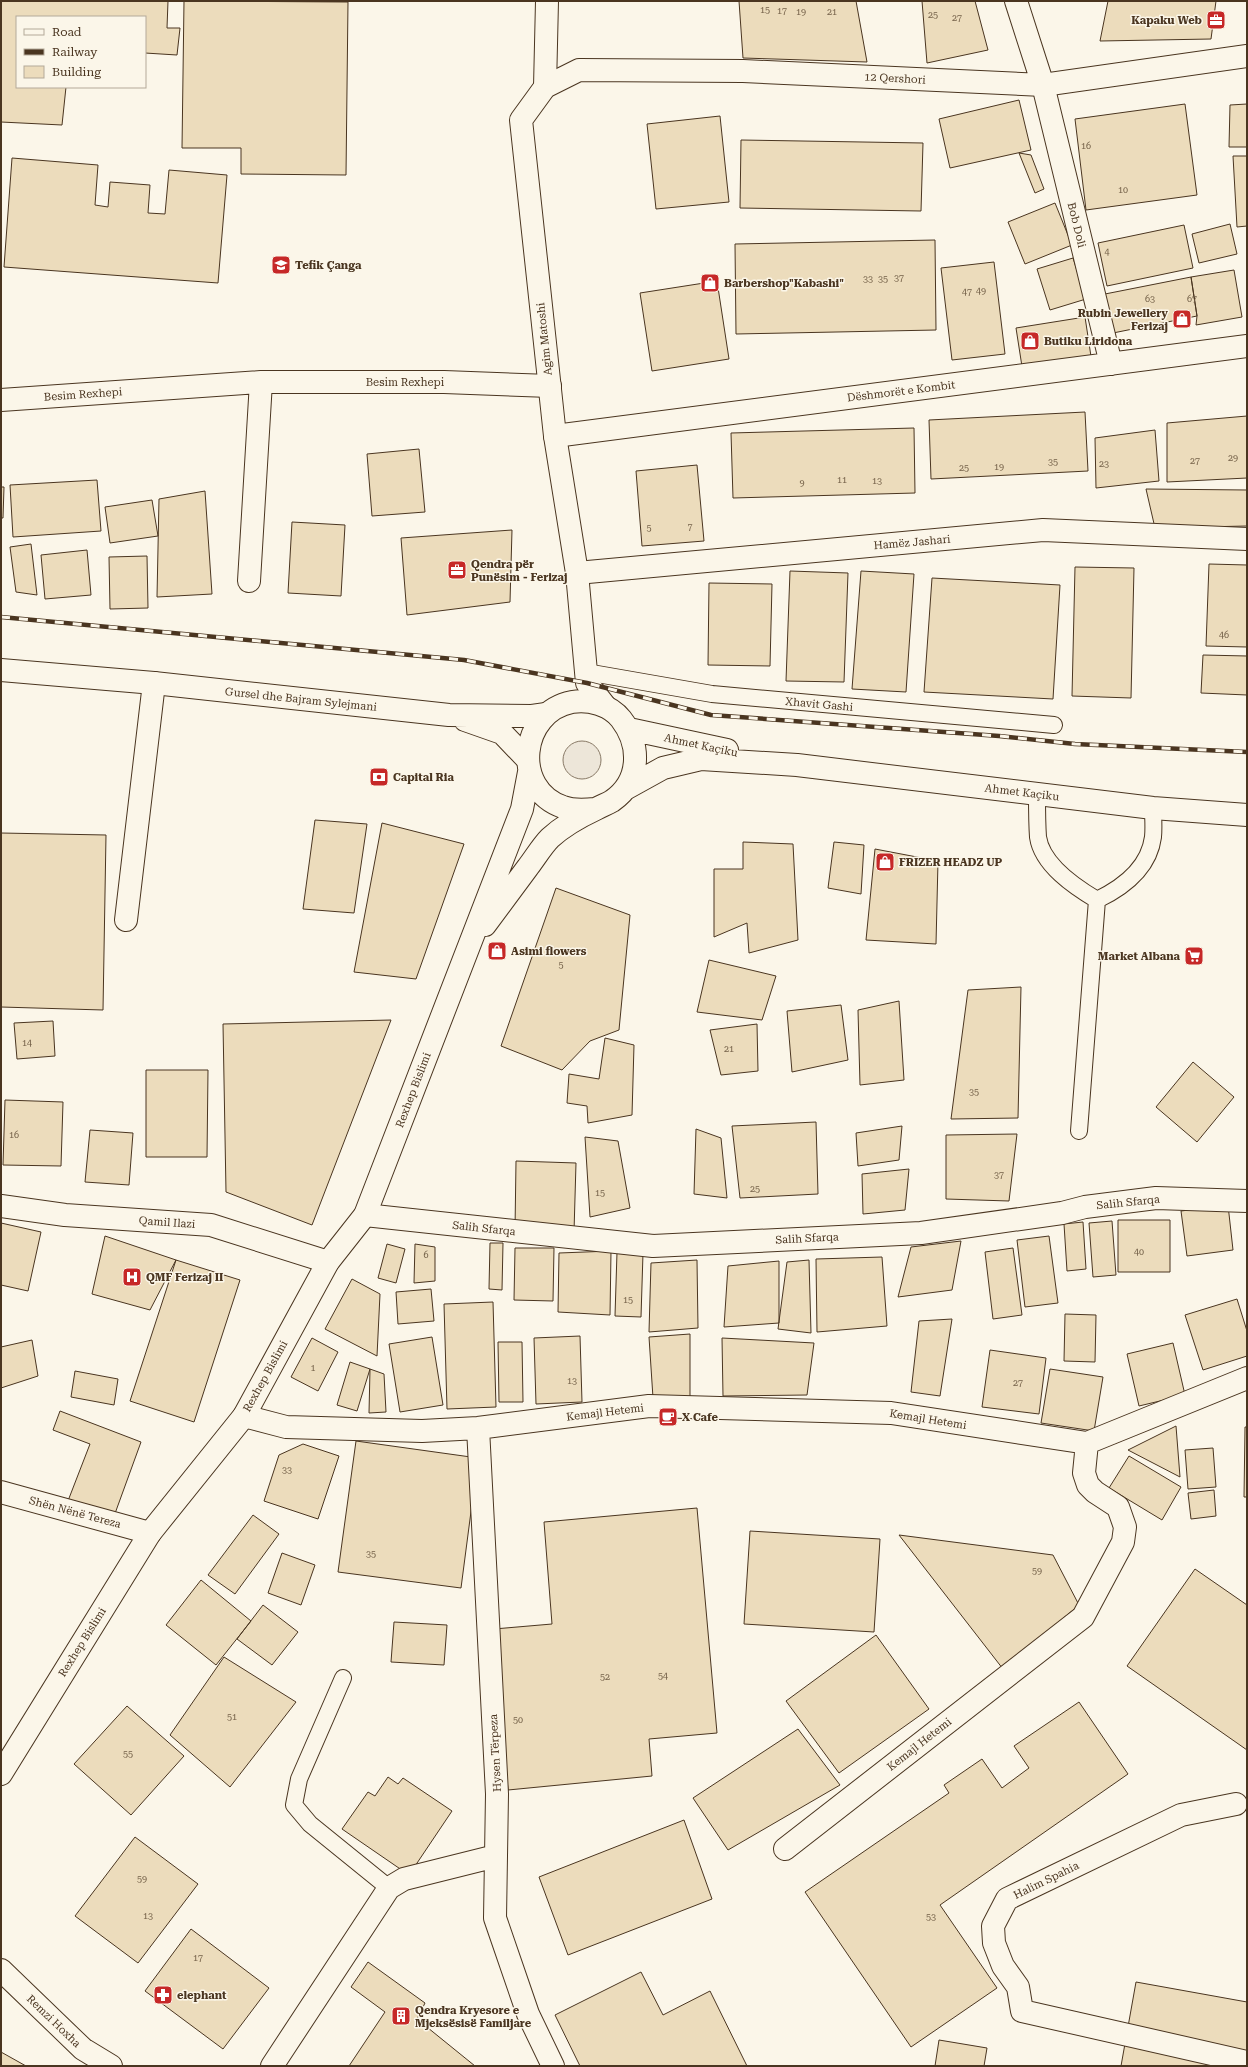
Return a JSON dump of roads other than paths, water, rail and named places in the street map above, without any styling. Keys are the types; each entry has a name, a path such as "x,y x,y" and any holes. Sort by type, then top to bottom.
{"street":[{"path":"545,88 546,1"},
{"name":"Bob Doli","path":"1016,1 1043,85 1111,364"},
{"name":"12 Qershori","path":"545,88 579,70 743,71 1043,85 1247,56"},
{"name":"Agim Matoshi","path":"545,88 521,120 555,436 577,573 586,678"},
{"name":"Dëshmorët e Kombit","path":"555,436 1247,346"},
{"path":"249,581 261,382"},
{"name":"Besim Rexhepi","path":"1,400 261,382 444,382 550,386"},
{"name":"Hamëz Jashari","path":"577,573 1043,530 1247,540"},
{"name":"Gursel dhe Bajram Sylejmani","path":"1,670 154,683 449,715 532,716 551,711"},
{"path":"586,678 605,706 619,716 629,729 635,744 636,760 632,775 625,789 612,801 596,809 573,809 562,807 548,799 536,787 528,766 529,743 535,727 586,678"},
{"path":"126,920 154,683"},
{"path":"551,711 572,702 589,702 605,706"},
{"name":"Gursel dhe Bajram Sylejmani","path":"449,715 502,733 528,766"},
{"name":"Ahmet Kaçiku","path":"629,729 797,764"},
{"name":"Ahmet Kaçiku","path":"625,789 663,768 701,759 797,764 1153,808 1247,815"},
{"name":"Rexhep Bislimi","path":"1,1774 150,1533 244,1416 328,1262 365,1215 522,809 528,766"},
{"name":"Rexhep Bislimi","path":"469,946 550,839 568,824 596,809"},
{"name":"Salih Sfarqa","path":"365,1215 653,1246 921,1233 1062,1213 1085,1206 1156,1198 1247,1201"},
{"name":"Qamil Ilazi","path":"1,1206 65,1215 211,1225 328,1262"},
{"path":"1087,1443 1247,1378"},
{"name":"Kemajl Hetemi","path":"244,1416 286,1427 422,1431 478,1428 650,1406 891,1412 1087,1443 1084,1473 1088,1485 1095,1492 1118,1508 1126,1527 1123,1542 1083,1617 785,1849"},
{"name":"Hysen Tërpeza","path":"478,1428 497,1794 495,1918 528,2014 554,2066"},
{"name":"Shën Nënë Tereza","path":"1,1492 150,1533"},
{"name":"Halim Spahia","path":"1236,1804 1181,1815 1007,1899 993,1926 994,1943 1003,1966 1018,1987 1022,2011 1247,2062"},
{"path":"272,2066 389,1888 404,1879 496,1856"},
{"name":"Remzi Hoxha","path":"1,1970 83,2049 110,2066"}],"lane":[{"name":"Xhavit Gashi","path":"586,678 712,694 1054,725"},
{"path":"1037,794 1038,839 1050,863 1066,880 1098,900"},
{"path":"1098,900 1122,886 1137,872 1148,855 1153,836 1153,808"},
{"path":"1079,1131 1098,900"},
{"path":"343,1678 299,1779 294,1805 310,1824 389,1888"}],"railway":[{"path":"1,617 464,660 587,683 711,715 999,736 1075,744 1247,752"}],"place":[{"name":"Kapaku Web","path":"1216,20"},
{"name":"Tefik Çanga","path":"281,265"},
{"name":"Barbershop\"Kabashi\"","path":"710,283"},
{"name":"Rubin Jewellery Ferizaj","path":"1182,319"},
{"name":"Butiku Liridona","path":"1030,341"},
{"name":"Qendra për Punësim - Ferizaj","path":"457,570"},
{"name":"Capital Ria","path":"379,777"},
{"name":"FRIZER HEADZ UP","path":"885,862"},
{"name":"Asimi flowers","path":"497,951"},
{"name":"Market Albana","path":"1194,956"},
{"name":"QMF Ferizaj II","path":"132,1277"},
{"name":"X Cafe","path":"668,1417"},
{"name":"elephant","path":"163,1995"},
{"name":"Qendra Kryesore e Mjeksësisë Familjare","path":"401,2016"}]}
